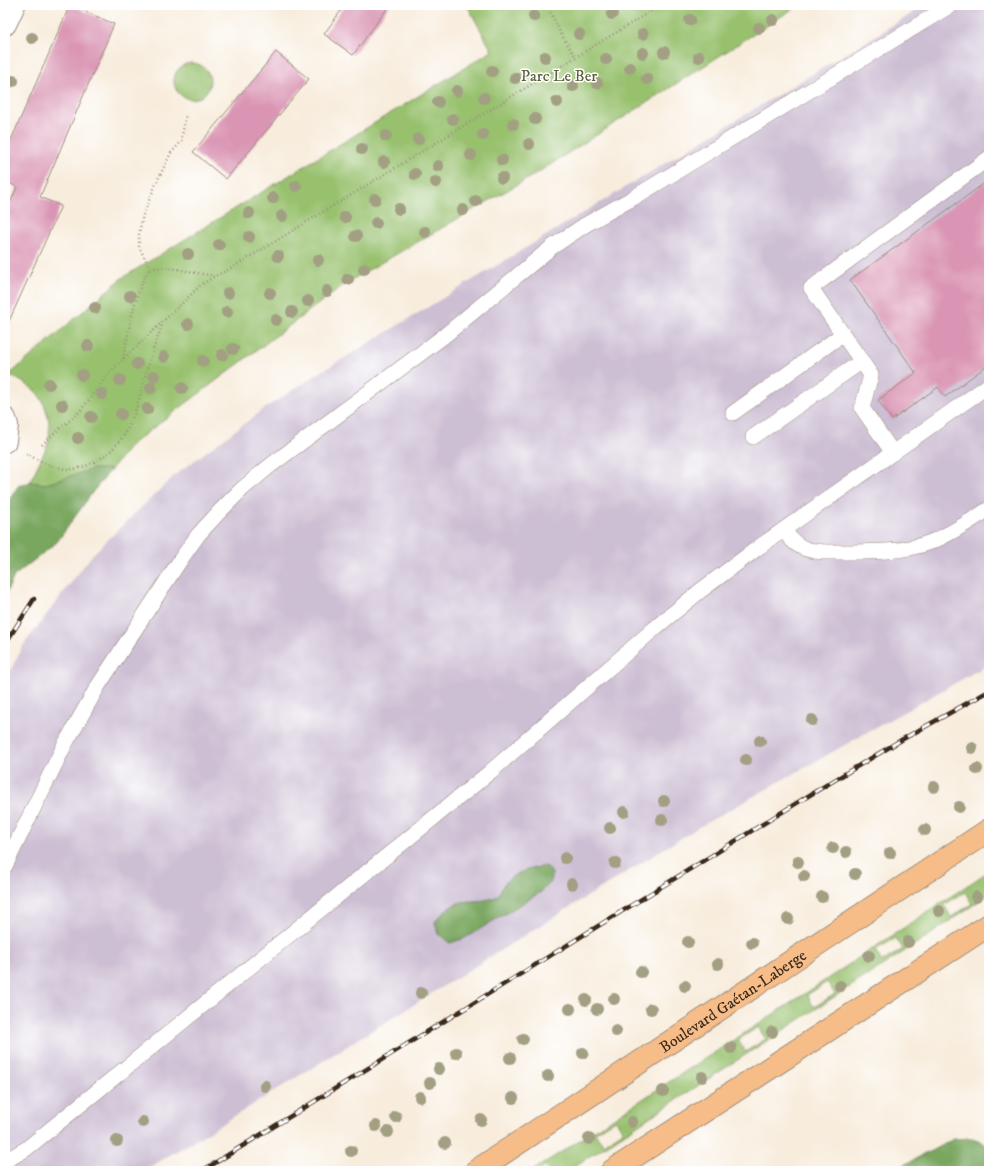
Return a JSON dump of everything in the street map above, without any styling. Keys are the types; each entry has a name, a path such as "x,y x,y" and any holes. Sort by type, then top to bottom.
{"main road":[{"name":"Boulevard Gaétan-Laberge","path":"476,1171 989,830"},
{"path":"612,1171 989,925"}],"street":[{"path":"5,24 14,5"},
{"path":"5,419 7,429 5,441"}],"lane":[{"path":"5,866 65,744 98,686 194,541 220,511 242,489 271,465 444,336 552,247 585,225 634,198 951,5"},
{"path":"893,453 862,408 871,375 811,288 989,158"},
{"path":"733,413 843,334"},
{"path":"753,437 862,361"},
{"path":"5,1161 26,1149 490,772 655,628 700,591 989,385"},
{"path":"784,530 789,538 798,545 810,550 871,553 910,548 934,541 945,536 989,509"}],"path":[{"path":"547,5 562,36 576,57"},
{"path":"42,445 79,412 102,380 122,360 196,290 215,276 230,269 661,5"},
{"path":"150,268 139,247 139,233 143,215 171,153 181,142 186,114"},
{"path":"150,268 166,267 215,276"},
{"path":"122,360 138,294 150,268"},
{"path":"37,459 60,469 72,469 87,466 112,450 124,436 132,423 148,364 164,321"}],"shaded area":[{"path":"926,5 989,5 989,664 699,827 209,1132 143,1171 5,1171 5,682 22,647 93,554 175,475 264,409 316,375"}],"green space":[{"name":"Parc Le Ber","path":"467,5 799,5 534,175 346,283 132,444 94,490 30,482 48,444 49,422 45,407 34,390 25,383 9,375 122,278 492,51"},
{"path":"196,63 205,68 209,74 209,88 205,94 196,99 188,99 179,94 175,88 174,77 179,68 185,64"},
{"path":"93,469 112,469 94,490 57,542 14,576 5,596 5,507 18,486 30,482 46,484"},
{"path":"546,866 552,873 551,882 541,892 465,938 450,943 438,934 435,922 450,907 462,902 492,899 499,894 504,884 513,876 529,869"},
{"path":"989,871 989,894 928,936 567,1171 548,1171 545,1167 539,1171 532,1171 806,993","holes":["965,892 972,904 951,917 944,905","896,938 903,949 882,962 875,950","827,982 835,994 814,1007 807,995","758,1027 766,1039 745,1052 738,1040","616,1120 623,1131 603,1144 595,1132"]},
{"path":"972,1138 979,1140 987,1146 989,1154 989,1171 892,1171 954,1139"}],"building":[{"path":"70,5 114,24 40,197 61,206 5,330 5,215 17,187 5,181 5,154"},
{"path":"345,5 390,5 353,55 324,34"},
{"path":"276,52 309,79 226,179 193,152"},
{"path":"989,180 989,364 945,397 938,387 892,420 878,400 916,373 850,280"}],"railway":[{"path":"5,644 34,599"},
{"path":"202,1171 813,793 903,739 989,691"}]}
